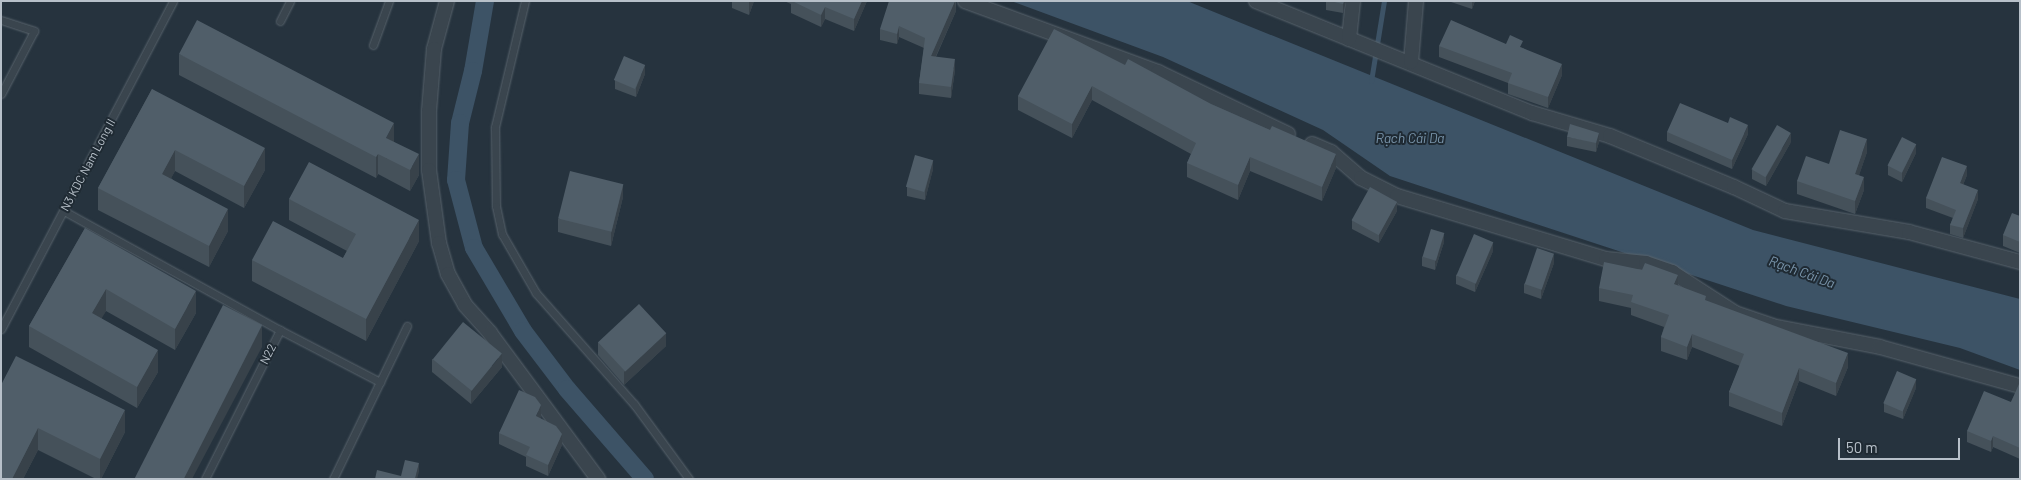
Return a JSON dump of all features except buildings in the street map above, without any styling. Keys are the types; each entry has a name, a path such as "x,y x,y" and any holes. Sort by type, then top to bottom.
{"street":[{"path":"447,1 434,49 429,121 429,170 439,243 448,274 465,305 490,333 598,479"},
{"path":"965,1 1158,72 1248,117 1331,152 1361,178 1397,196 1606,259 1646,262 1672,272 1735,312 1772,326 1880,347 2020,386"},
{"path":"1256,1 1411,62 1532,113 1628,144 1734,187 1785,211 1909,232 2020,262"},
{"path":"1349,39 1353,1"},
{"path":"1411,62 1416,1"}],"lane":[{"name":"N3 KDC Nam Long II","path":"1,329 173,1"},
{"path":"280,21 290,1"},
{"path":"373,45 389,1"},
{"path":"525,1 496,127 496,206 502,234 536,294 634,404 689,479"},
{"path":"1,20 34,30 1,94"},
{"path":"64,211 280,330"},
{"path":"333,479 407,326"},
{"name":"N22","path":"205,479 280,330 380,382"}],"water":[{"name":"Rạch Cái Da","path":"1011,1 1187,1 1753,230 2020,299 2020,370 1960,348 1786,306 1390,176 1323,130 1163,57"}],"waterway":[{"path":"485,1 473,71 460,123 456,180 474,248 523,331 567,389 645,479"},
{"path":"1371,81 1384,1"}]}
